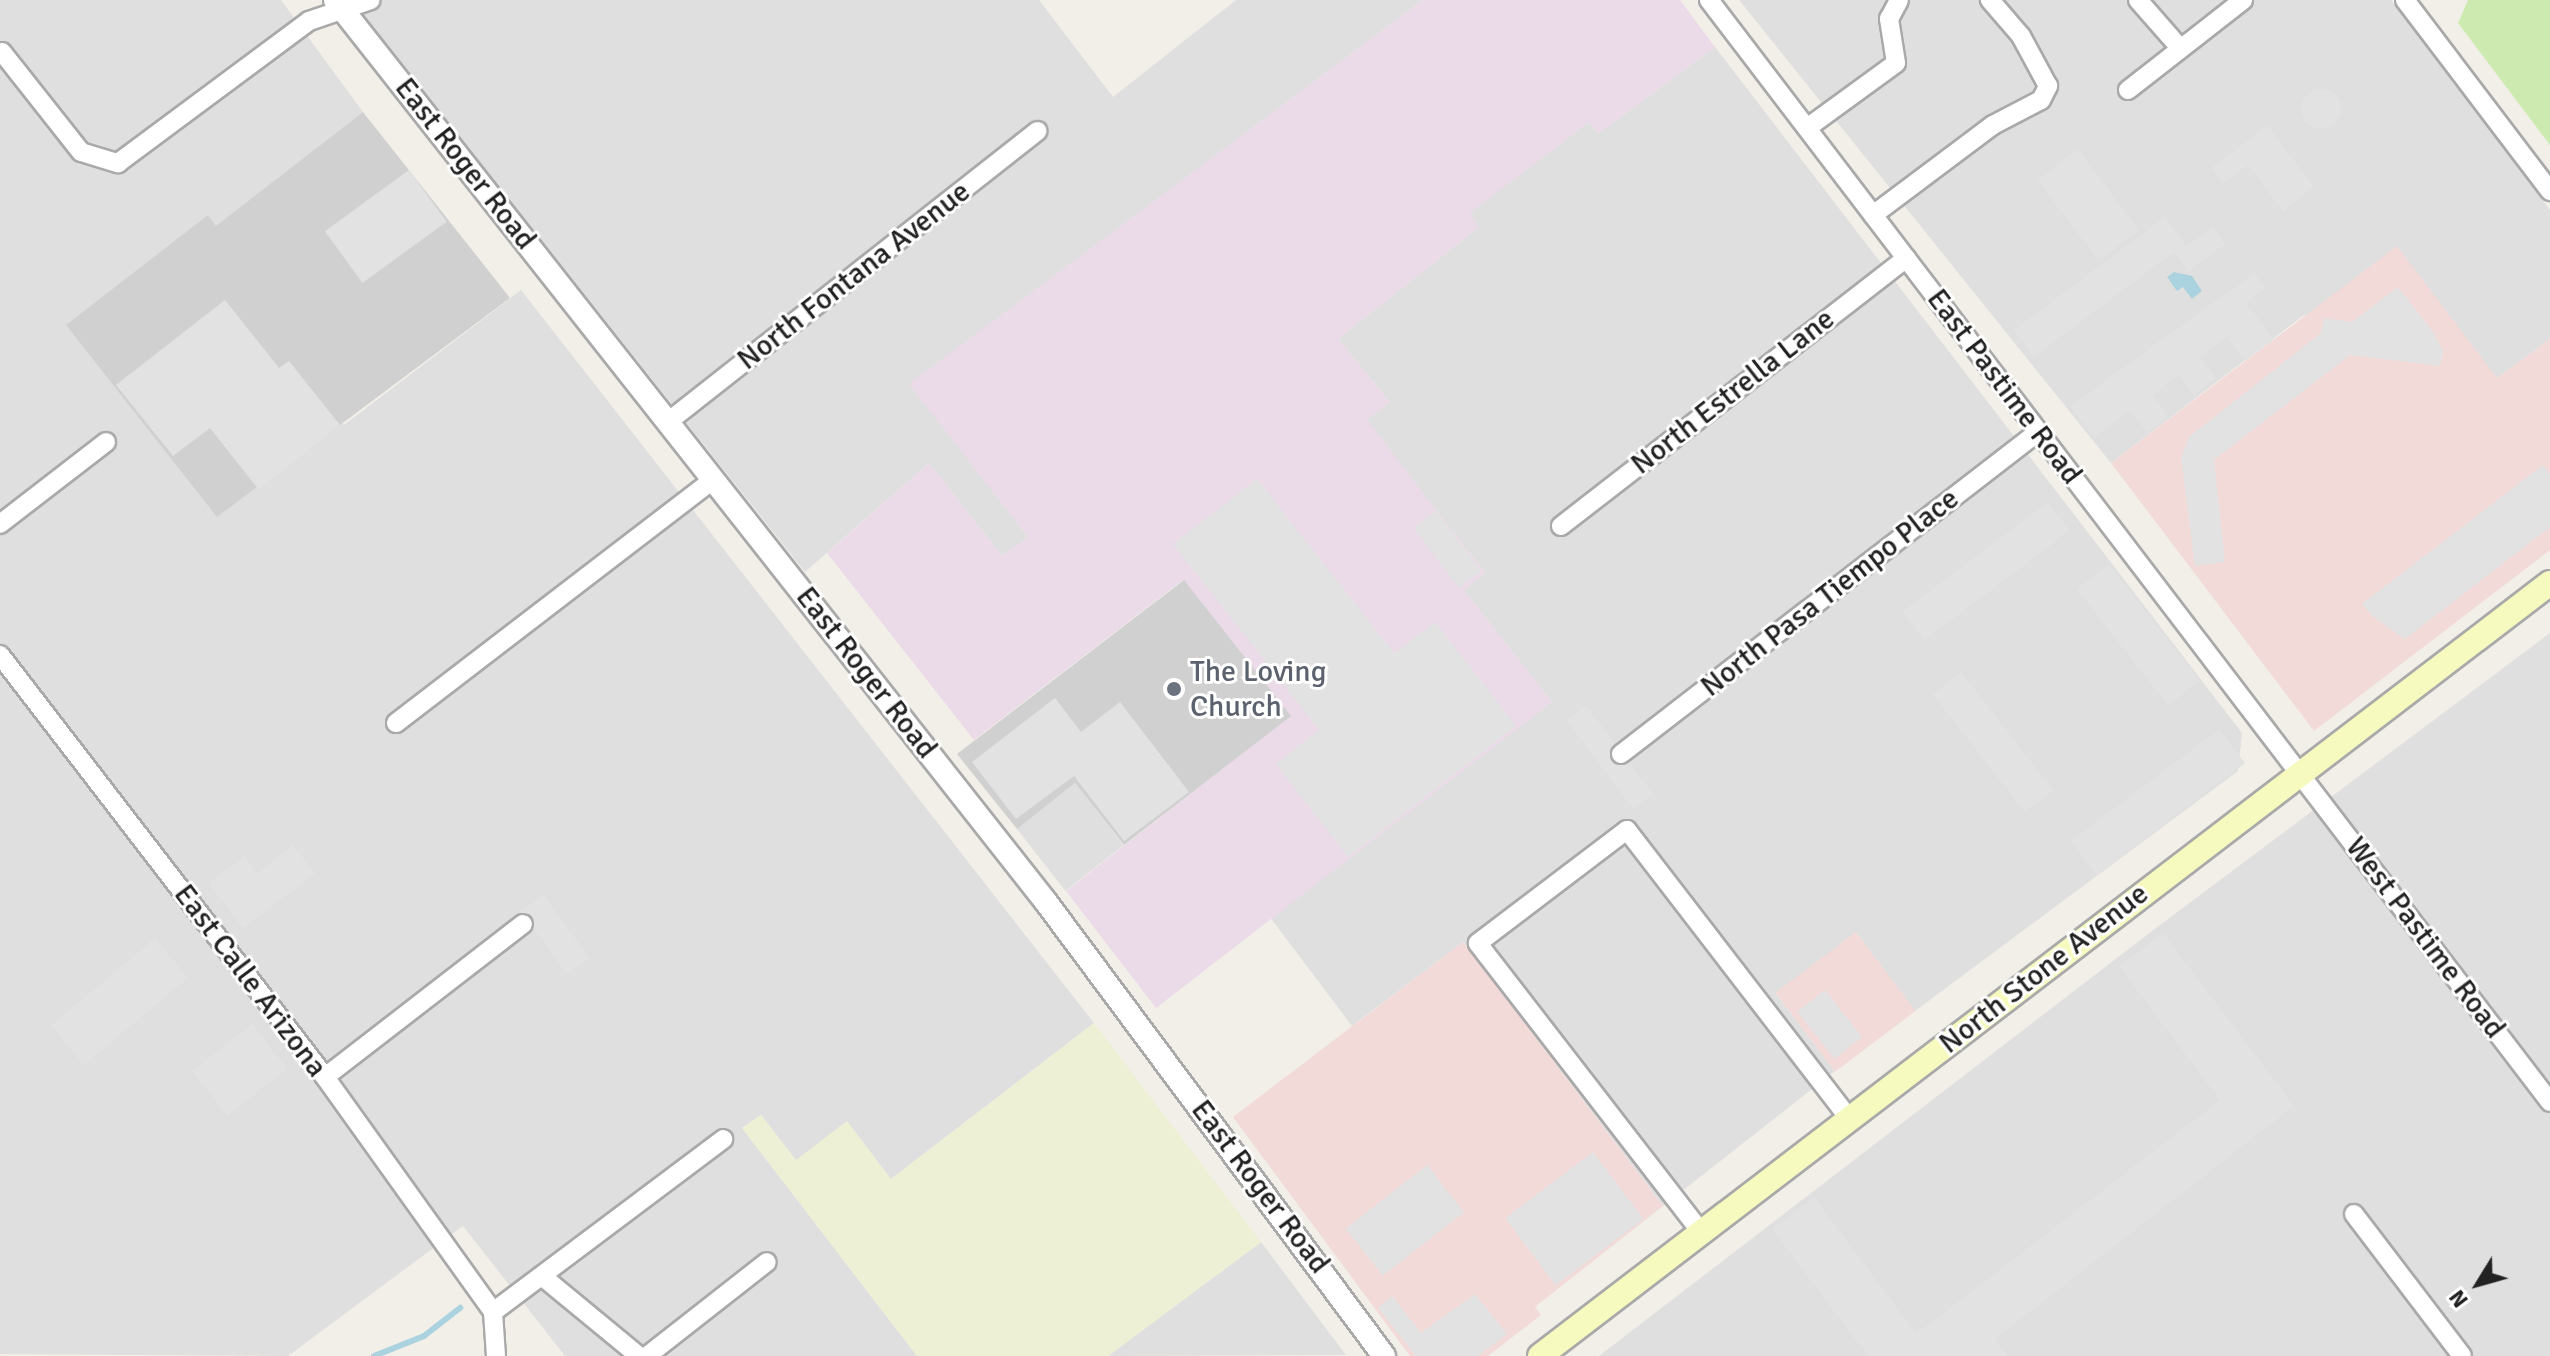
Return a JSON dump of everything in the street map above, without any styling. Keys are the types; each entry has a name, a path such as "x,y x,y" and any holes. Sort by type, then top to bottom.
{"main road":[{"name":"North Stone Avenue","path":"1540,1356 2550,583"}],"street":[{"path":"2,52 81,152 118,163 300,28 338,5 371,0"},
{"name":"East Pastime Road","path":"1709,0 2300,774"},
{"path":"1807,128 1896,63 1889,19 1899,0"},
{"path":"1873,215 1993,125 2041,100 2048,86 1990,0"},
{"path":"2138,0 2180,48"},
{"path":"2128,90 2243,0"},
{"path":"2405,0 2550,191"},
{"name":"East Roger Road","path":"338,5 1046,902 1384,1356"},
{"name":"North Fontana Avenue","path":"669,421 1038,131"},
{"name":"North Estrella Lane","path":"1561,526 1906,258"},
{"name":"North Pasa Tiempo Place","path":"1621,754 2038,432"},
{"path":"0,524 106,442"},
{"path":"396,723 714,479"},
{"name":"East Calle Arizona","path":"0,655 325,1077 493,1312"},
{"name":"West Pastime Road","path":"2300,774 2547,1093"},
{"path":"1701,1232 1478,943 1627,830 1850,1120"},
{"path":"325,1077 523,924"},
{"path":"496,1356 493,1312 723,1139"},
{"path":"2354,1214 2462,1356"},
{"path":"647,1356 767,1262"},
{"path":"543,1277 639,1356"}],"shaded area":[{"path":"0,0 281,0 363,112 216,227 207,216 344,425 521,290 1094,1023 891,1179 795,1160 761,1115 742,1128 917,1356 565,1356 463,1226 288,1356 0,1354"},
{"path":"351,0 1039,0 1113,97 1236,0 1423,0 910,384 1028,537 1002,556 929,463 805,572"},
{"path":"1423,0 1680,0 1715,47 1599,133 1589,122 1470,213 1479,227 1338,339 1390,402 1367,420 1485,573 1464,590 1552,702 1156,1008 1066,891 1290,716 1183,580 974,740 827,553 929,463 1002,556 1028,537 909,384"},
{"path":"1739,0 2391,0 2550,210 2550,339 2497,378 2304,315 2111,463"},
{"path":"1715,47 2242,733 2238,771 1915,1011 1856,932 1776,994 1835,1071 1663,1206 1463,942 1352,1026 1269,916 1552,702 1463,589 1485,573 1366,420 1390,402 1338,339 1479,227 1469,213 1589,122 1599,133"},
{"path":"2321,89 2335,95 2341,109 2335,123 2321,129 2307,123 2301,109 2307,95"},
{"path":"363,112 510,298 217,517 66,325 208,215 216,226"},
{"path":"2267,125 2314,187 2283,211 2248,165 2223,183 2212,168"},
{"path":"2078,149 2139,230 2099,261 2037,180"},
{"path":"409,170 447,222 362,283 325,231"},
{"path":"2165,217 2186,246 2213,227 2225,244 2189,271 2174,252 2034,357 2014,330"},
{"path":"2397,246 2497,378 2550,339 2550,550 2314,731 2111,463"},
{"path":"2254,273 2265,288 2246,303 2274,339 2245,361 2227,337 2200,357 2216,378 2194,395 2179,375 2153,395 2168,416 2147,432 2130,410 2094,438 2070,406"},
{"path":"2398,287 2433,332 2443,351 2440,366 2350,355 2214,460 2225,562 2195,566 2181,458 2189,437 2321,333 2324,318 2352,322"},
{"path":"225,300 279,368 289,361 340,425 259,490 210,428 173,456 116,385"},
{"path":"2543,465 2550,474 2550,527 2405,639 2372,616 2362,604"},
{"path":"1257,479 1394,653 1435,622 1516,726 1348,857 1276,764 1319,730 1173,544"},
{"path":"2048,502 2070,531 1924,640 1903,612"},
{"path":"1436,511 1481,571 1459,588 1414,528"},
{"path":"2109,564 2200,681 2168,706 2077,589"},
{"path":"1184,580 1291,716 1124,845 1075,783 1017,829 957,754"},
{"path":"2550,633 2550,1356 1599,1356 2156,928"},
{"path":"1961,672 2053,790 2025,812 1933,694"},
{"path":"1055,698 1081,732 1120,702 1189,792 1124,841 1074,776 1016,819 972,762"},
{"path":"1586,705 1653,794 1633,809 1566,720"},
{"path":"2219,729 2245,763 2096,875 2070,841"},
{"path":"1075,783 1124,845 1065,891 1017,829"},
{"path":"293,845 315,874 243,928 209,883 244,856 257,873"},
{"path":"543,894 589,958 567,974 520,910"},
{"path":"1856,932 1916,1011 1835,1072 1775,993"},
{"path":"2163,933 2294,1106 1995,1339 2008,1356 1868,1356 1772,1229 1814,1197 1916,1333 1924,1328 2220,1100 2119,966"},
{"path":"155,938 188,978 84,1065 51,1025"},
{"path":"1463,942 1663,1206 1535,1307 1541,1315 1488,1356 1410,1356 1233,1117"},
{"path":"1825,990 1862,1037 1834,1059 1797,1012"},
{"path":"252,1024 287,1069 227,1116 192,1071"},
{"path":"1593,1152 1644,1219 1556,1285 1505,1218"},
{"path":"1427,1165 1464,1212 1383,1276 1346,1228"},
{"path":"1261,1242 1346,1355 1108,1356"},
{"path":"1475,1294 1507,1334 1478,1356 1416,1356 1378,1308 1392,1296 1421,1333"}],"green space":[{"path":"2468,0 2550,0 2550,145 2458,23"},
{"path":"1094,1023 1261,1242 1108,1356 917,1356 742,1128 761,1115 796,1160 847,1121 891,1179"}],"water":[{"path":"2174,272 2192,276 2202,291 2192,299 2183,287 2177,291 2167,277"}],"waterway":[{"path":"374,1356 424,1336 460,1308"}],"place":[{"name":"The Loving Church","path":"1174,689"}]}
